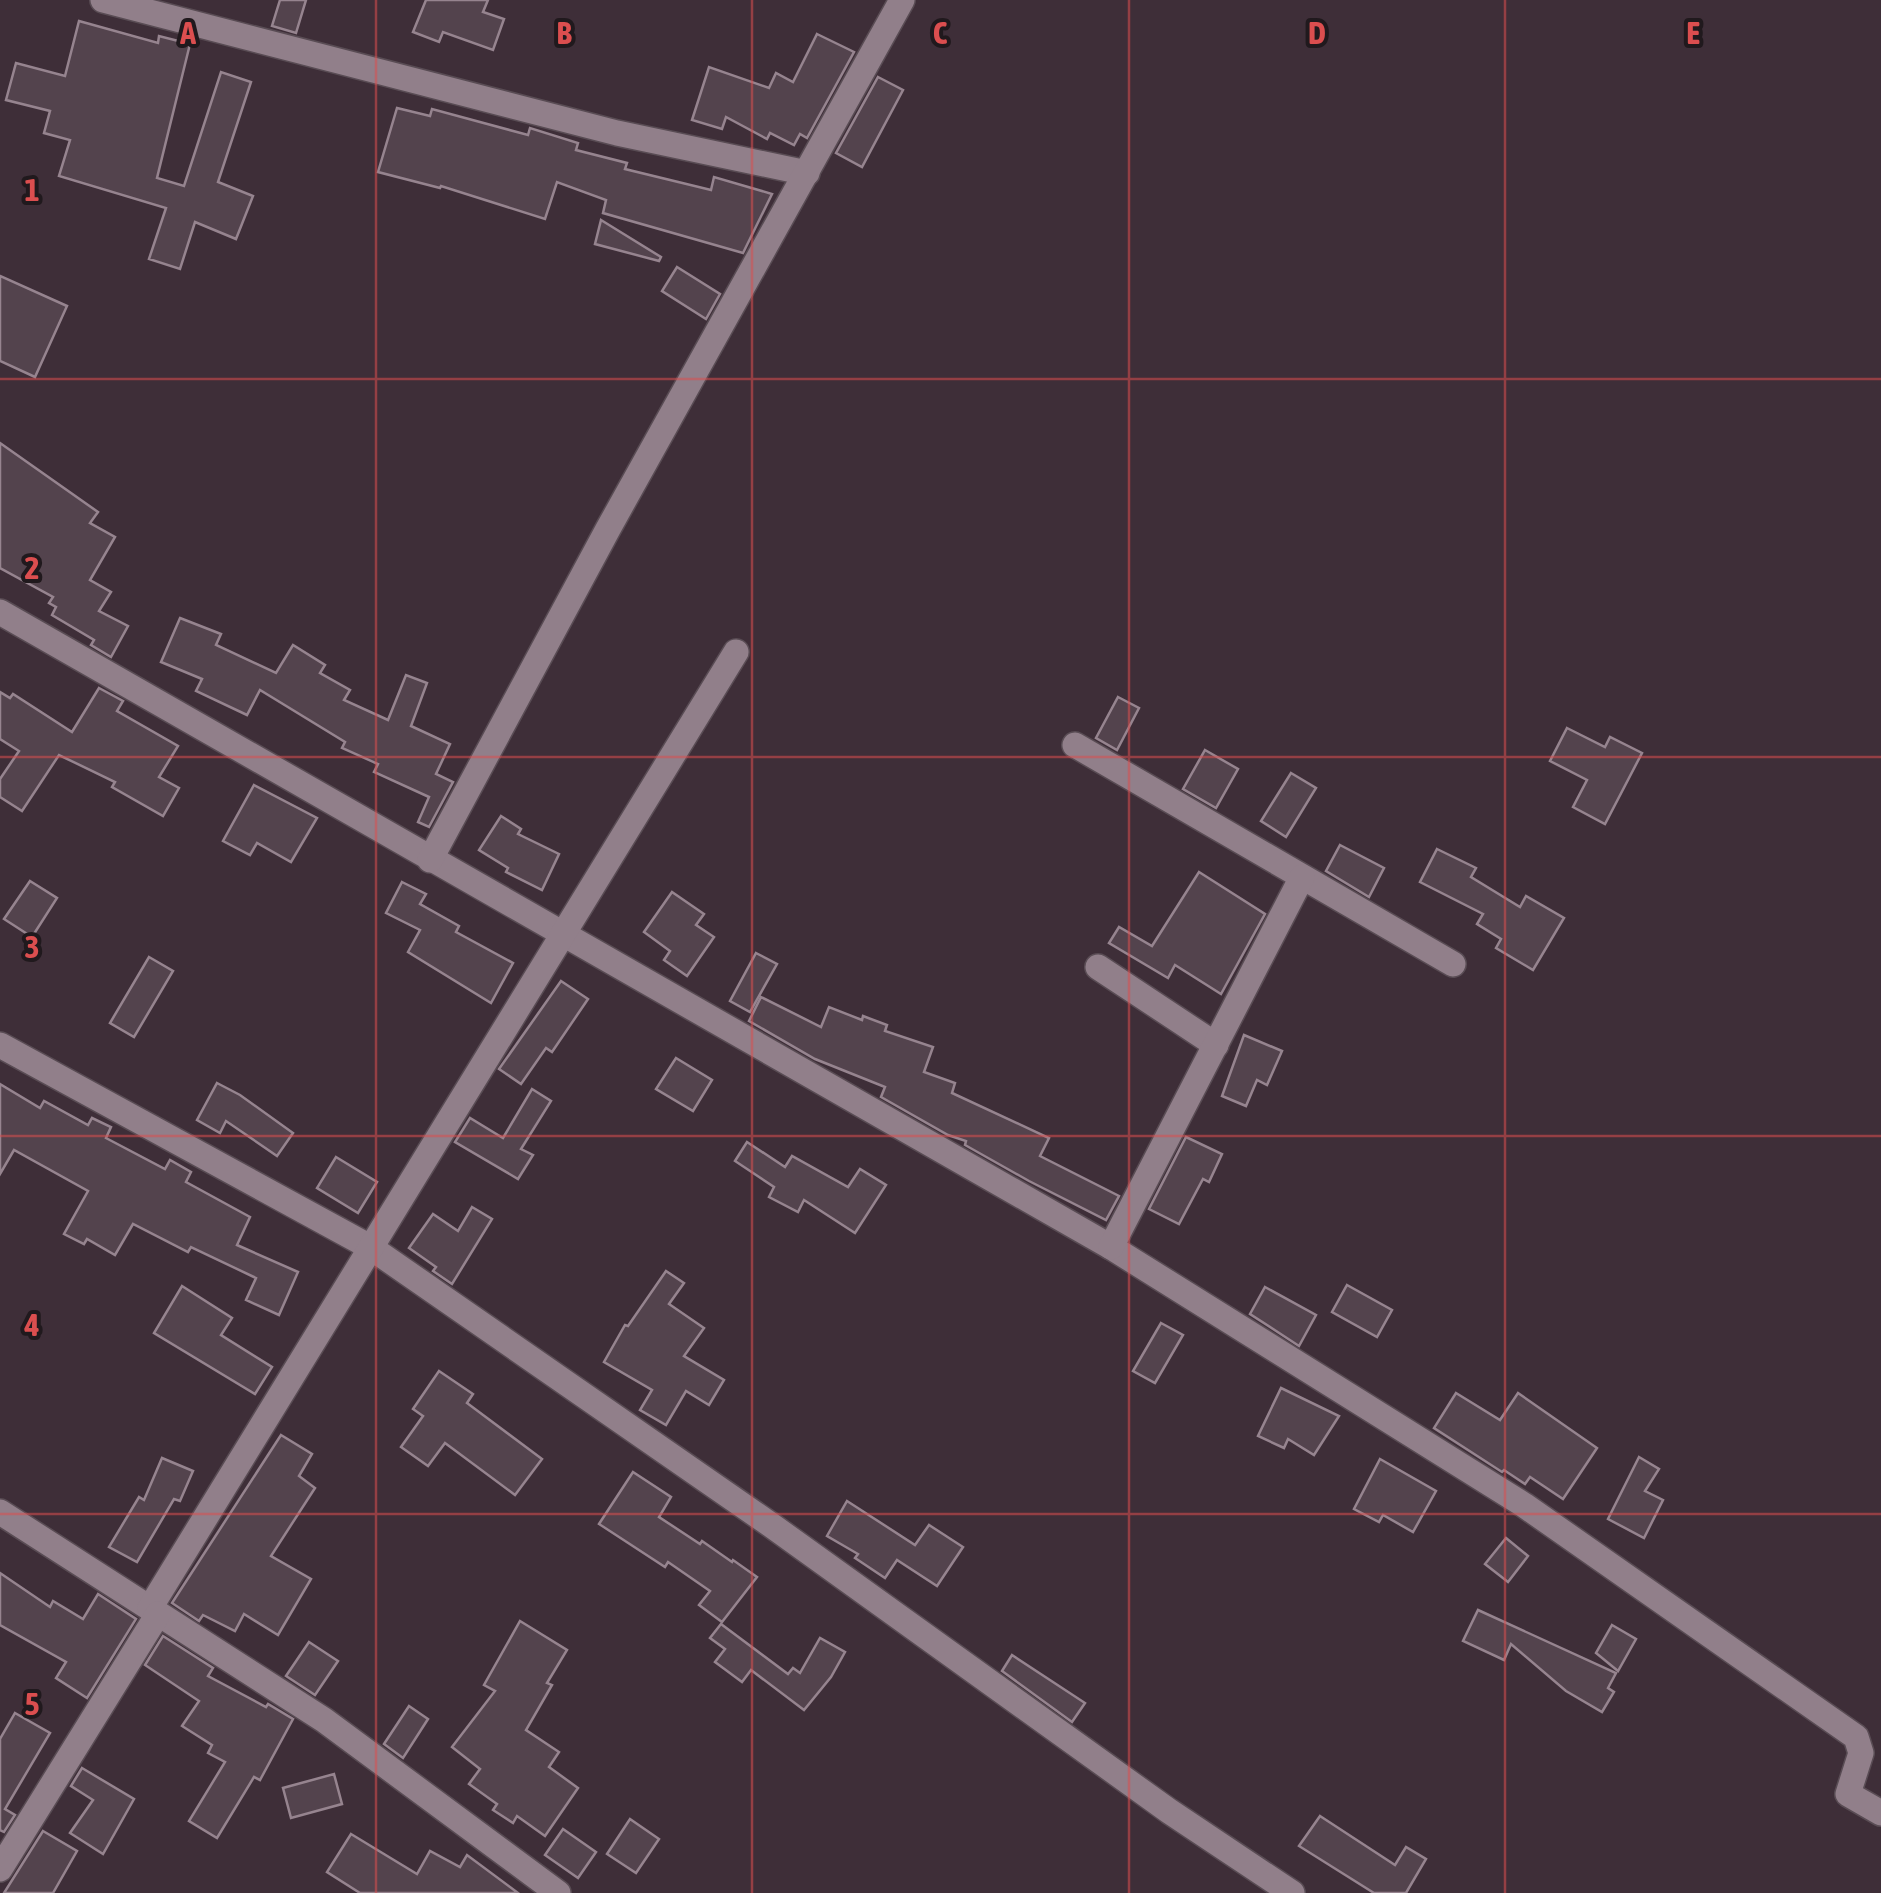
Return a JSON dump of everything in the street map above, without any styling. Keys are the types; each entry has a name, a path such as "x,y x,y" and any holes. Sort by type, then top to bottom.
{"street":[{"path":"103,0 617,133 807,173"},
{"path":"430,860 608,529 902,0"},
{"path":"0,612 1112,1248 1524,1505 1856,1738 1862,1752 1848,1794 1881,1813"},
{"path":"0,1870 370,1248 736,652"},
{"path":"1075,745 1453,964"},
{"path":"1112,1248 1302,876"},
{"path":"1098,967 1216,1045"},
{"path":"0,1045 370,1248 770,1525 1169,1811 1292,1893"},
{"path":"0,1512 324,1720 558,1893"}],"building":[{"path":"280,0 306,0 296,33 272,26"},
{"path":"426,0 488,0 483,12 504,19 493,50 443,32 439,42 413,32"},
{"path":"79,21 158,43 159,36 190,44 157,178 184,186 221,72 251,82 218,182 253,196 236,239 195,222 180,269 149,259 166,208 59,176 70,140 44,133 50,111 6,100 16,63 65,76"},
{"path":"817,34 854,52 807,138 800,134 794,145 770,133 767,139 726,117 722,129 692,120 709,67 769,88 776,73 793,82"},
{"path":"878,77 903,90 862,167 836,153"},
{"path":"397,108 430,116 432,109 528,135 530,128 578,143 576,150 627,163 625,169 711,190 714,177 772,194 743,253 603,213 606,200 557,182 545,219 441,186 378,172"},
{"path":"601,220 661,257 659,261 595,244"},
{"path":"677,267 720,294 706,319 662,291"},
{"path":"0,276 67,306 35,377 0,361"},
{"path":"0,443 98,512 90,523 115,537 90,580 111,592 99,611 128,626 111,657 91,645 94,640 52,615 56,607 49,603 53,597 0,568"},
{"path":"180,618 221,634 216,645 276,673 293,645 325,665 320,673 350,690 344,700 388,720 406,675 427,683 411,726 450,744 436,774 453,782 429,827 418,822 429,797 374,772 378,764 342,748 345,742 260,690 247,715 196,691 202,679 161,662"},
{"path":"99,688 123,701 117,711 178,746 159,777 179,788 163,816 112,787 115,782 59,755 22,811 0,797 0,779 19,751 0,739 0,692 10,698 13,694 72,732"},
{"path":"1118,697 1139,708 1117,750 1096,738"},
{"path":"1567,728 1605,747 1610,737 1642,753 1605,824 1573,807 1587,780 1550,761"},
{"path":"1205,750 1238,769 1216,808 1183,789"},
{"path":"1291,773 1316,788 1286,837 1261,821"},
{"path":"254,785 317,818 291,862 257,843 250,855 223,841"},
{"path":"501,816 521,829 518,834 559,854 542,890 506,872 508,868 479,850"},
{"path":"1340,845 1384,868 1369,897 1326,871"},
{"path":"1437,849 1476,868 1471,877 1520,907 1526,896 1564,918 1533,970 1496,948 1501,939 1477,924 1483,914 1420,882"},
{"path":"1199,872 1265,914 1221,994 1175,965 1168,978 1109,943 1119,927 1152,946"},
{"path":"30,881 57,898 32,937 4,919"},
{"path":"402,882 426,894 420,904 459,926 456,932 513,963 491,1003 408,952 420,930 386,913"},
{"path":"672,892 704,914 696,925 714,937 687,976 664,960 670,951 644,932"},
{"path":"756,953 777,964 750,1012 730,1001"},
{"path":"149,957 173,971 134,1037 110,1023"},
{"path":"561,981 588,999 552,1052 546,1048 521,1084 499,1069"},
{"path":"761,997 821,1027 829,1007 887,1025 885,1031 933,1047 924,1072 955,1083 952,1093 1049,1138 1040,1156 1119,1196 1106,1220 881,1097 885,1087 815,1059 749,1021"},
{"path":"1244,1035 1282,1051 1267,1085 1257,1080 1246,1106 1222,1096"},
{"path":"676,1058 712,1080 693,1111 656,1089"},
{"path":"217,1083 293,1133 277,1156 226,1121 220,1133 197,1120"},
{"path":"0,1084 40,1108 44,1101 88,1125 92,1118 111,1127 106,1138 165,1169 170,1160 191,1172 186,1182 250,1217 237,1245 298,1272 279,1315 246,1300 256,1278 191,1247 188,1252 133,1224 115,1255 87,1239 84,1244 64,1234 88,1191 14,1150 0,1174"},
{"path":"532,1089 551,1101 521,1149 533,1155 518,1179 455,1142 470,1118 503,1138"},
{"path":"1186,1137 1222,1154 1209,1182 1203,1179 1179,1224 1149,1209"},
{"path":"747,1142 785,1167 792,1156 848,1187 860,1169 886,1185 855,1233 804,1200 798,1212 769,1197 774,1187 735,1161"},
{"path":"336,1157 377,1182 358,1213 317,1188"},
{"path":"472,1207 492,1219 452,1284 409,1248 433,1214 458,1231"},
{"path":"666,1271 684,1283 669,1304 704,1328 684,1356 724,1380 709,1405 686,1391 666,1425 640,1410 652,1390 604,1362 625,1325"},
{"path":"1347,1285 1392,1310 1377,1337 1332,1312"},
{"path":"182,1286 232,1318 221,1335 272,1367 255,1394 154,1333"},
{"path":"1265,1287 1316,1315 1299,1346 1250,1314"},
{"path":"1161,1323 1183,1335 1155,1383 1133,1371"},
{"path":"439,1371 473,1394 467,1403 542,1459 515,1495 445,1443 428,1466 401,1447 423,1416 413,1409"},
{"path":"1281,1388 1339,1416 1314,1455 1288,1439 1284,1448 1258,1436"},
{"path":"1456,1393 1500,1420 1518,1393 1597,1448 1563,1499 1530,1477 1525,1484 1502,1472 1434,1428"},
{"path":"281,1435 312,1454 299,1476 315,1488 271,1556 311,1579 278,1635 244,1614 235,1631 203,1615 199,1621 172,1603"},
{"path":"1639,1457 1659,1469 1645,1491 1663,1500 1644,1538 1608,1519"},
{"path":"162,1458 193,1471 180,1501 174,1499 137,1562 109,1547 139,1497 144,1500"},
{"path":"1380,1459 1436,1491 1413,1532 1383,1515 1379,1522 1354,1509"},
{"path":"633,1472 671,1497 659,1517 757,1577 722,1622 699,1605 710,1591 668,1562 665,1567 599,1524"},
{"path":"847,1501 915,1545 929,1525 963,1547 937,1586 897,1560 885,1578 855,1558 858,1554 827,1536"},
{"path":"1506,1538 1528,1556 1508,1582 1485,1564"},
{"path":"0,1573 50,1607 53,1601 83,1619 98,1594 136,1619 87,1698 56,1678 66,1662 0,1625"},
{"path":"1478,1610 1616,1673 1608,1688 1614,1692 1602,1712 1566,1691 1511,1644 1504,1660 1463,1641"},
{"path":"520,1621 567,1650 526,1730 559,1752 549,1767 578,1788 545,1836 517,1816 513,1823 493,1810 497,1804 469,1784 480,1769 452,1747 495,1691 484,1685"},
{"path":"721,1624 788,1674 793,1668 800,1673 820,1638 845,1652 804,1710 751,1670 742,1682 715,1662 725,1649 710,1638"},
{"path":"1612,1625 1636,1639 1618,1671 1596,1653"},
{"path":"163,1636 213,1668 208,1676 293,1719 260,1780 254,1777 217,1838 189,1821 225,1762 208,1753 212,1745 182,1726 199,1701 145,1665"},
{"path":"309,1642 338,1661 315,1695 286,1676"},
{"path":"1012,1655 1085,1703 1072,1722 1002,1671"},
{"path":"409,1706 428,1719 403,1758 384,1744"},
{"path":"15,1713 50,1733 5,1809 15,1815 4,1832 0,1830 0,1739"},
{"path":"82,1768 134,1799 103,1854 70,1833 93,1800 71,1786"},
{"path":"334,1774 342,1804 291,1818 283,1788"},
{"path":"1320,1816 1395,1865 1406,1847 1426,1859 1406,1893 1374,1893 1299,1846"},
{"path":"630,1819 659,1839 636,1873 607,1854"},
{"path":"563,1829 596,1852 578,1878 545,1855"},
{"path":"43,1831 77,1851 53,1893 4,1893"},
{"path":"351,1834 417,1874 430,1851 460,1867 467,1855 518,1893 360,1893 327,1872"}]}
